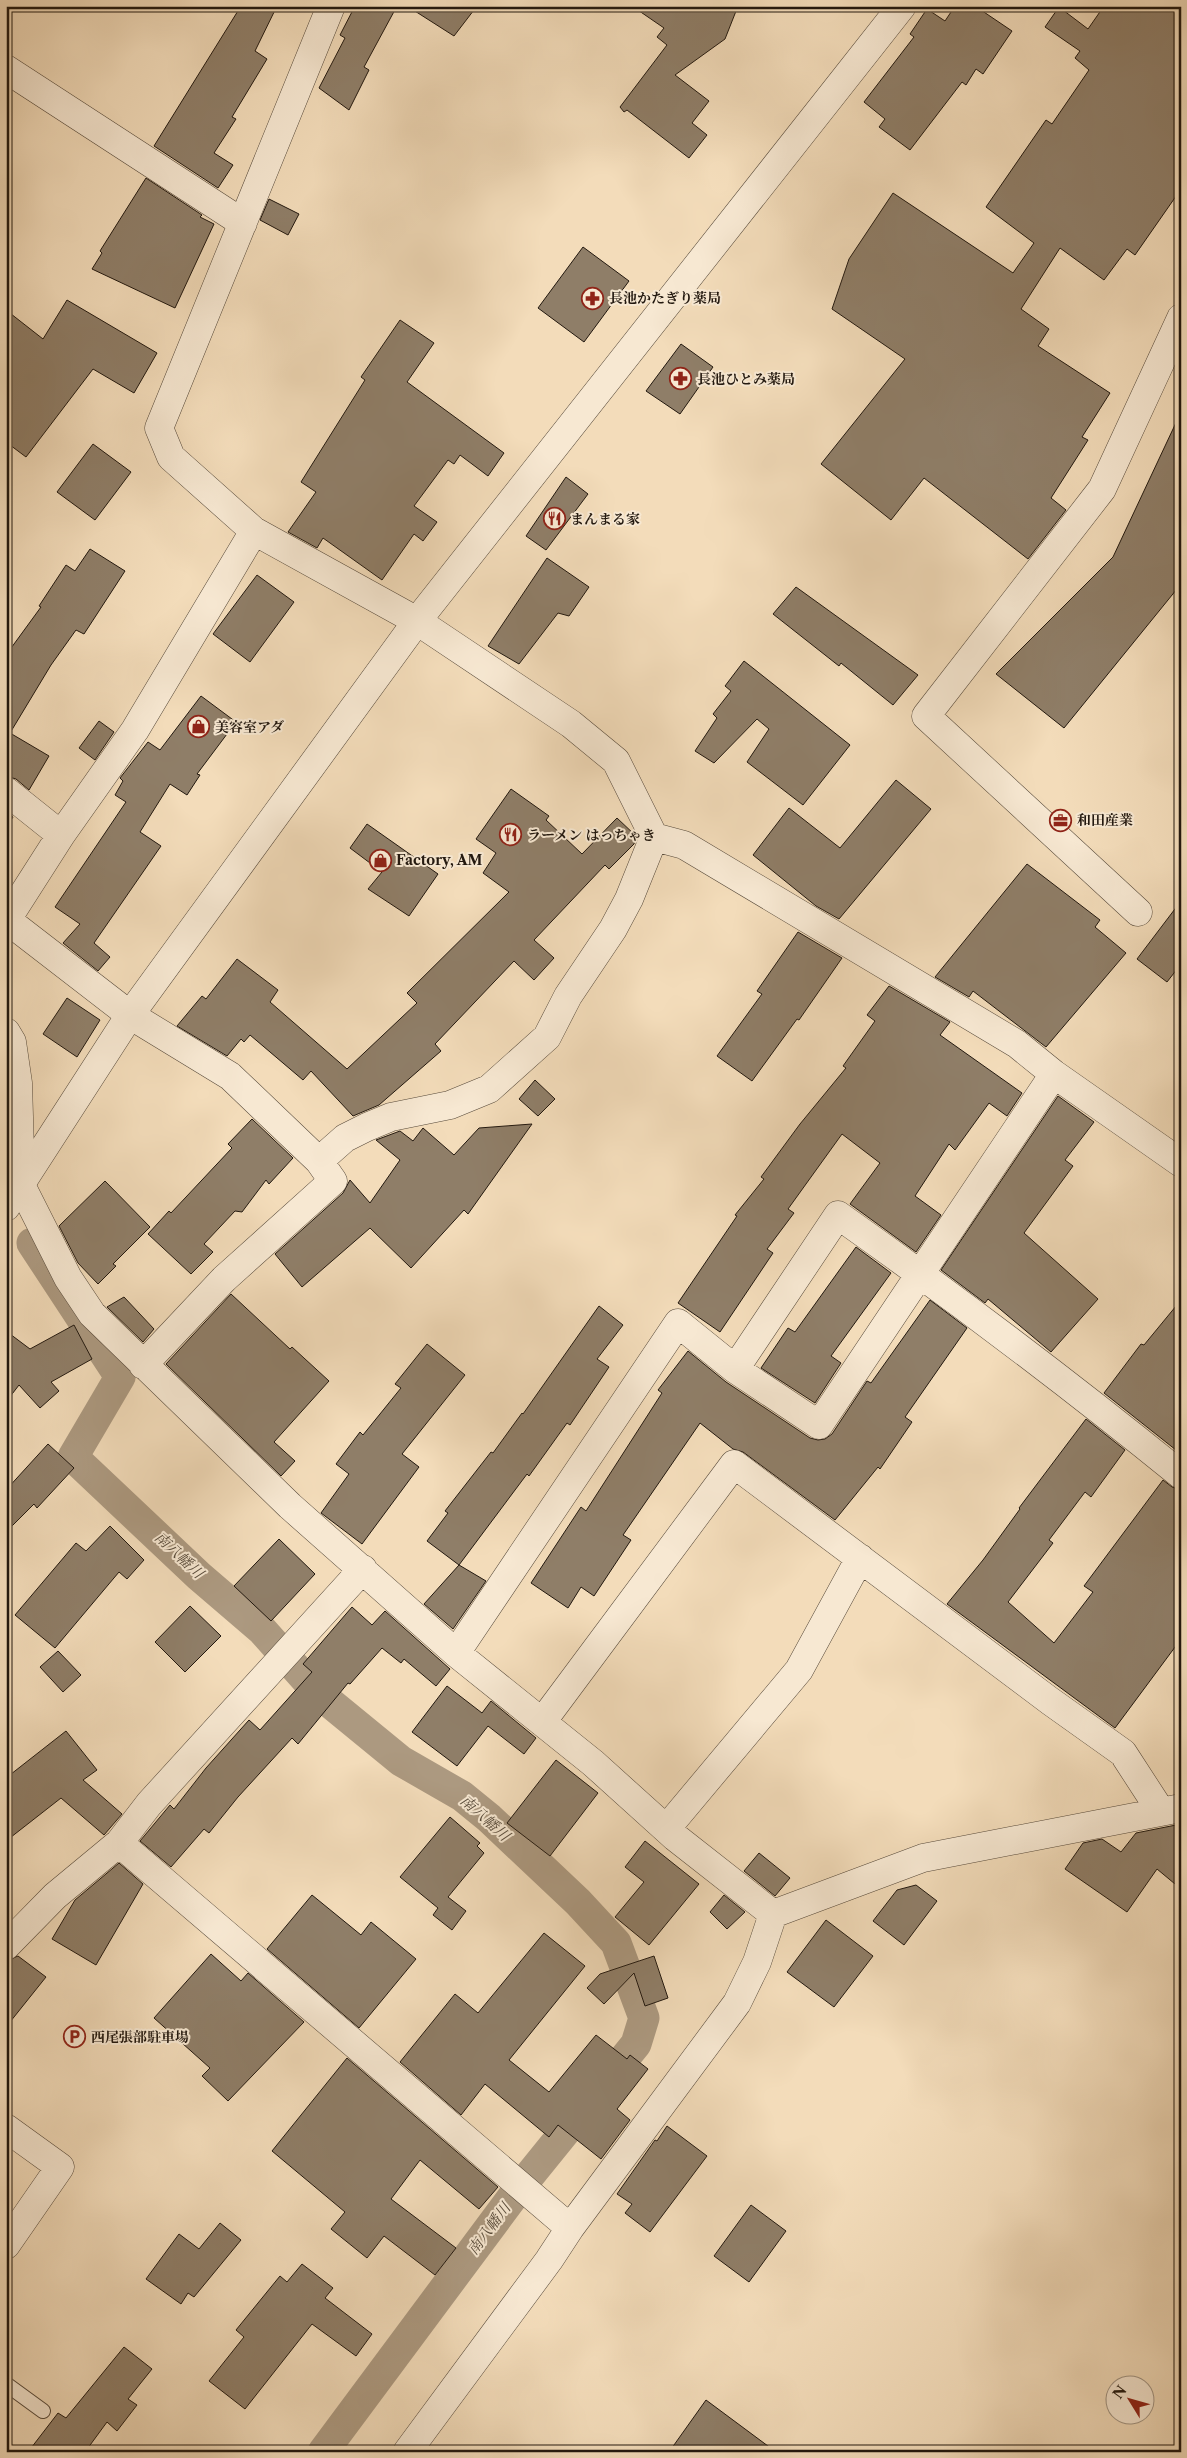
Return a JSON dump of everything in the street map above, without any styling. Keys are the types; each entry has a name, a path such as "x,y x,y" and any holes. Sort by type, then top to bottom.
{"street":[{"path":"331,6 159,428 171,457 254,531 417,621 571,724 616,761 654,837 692,850 1017,1044 1054,1074 1181,1162"},
{"path":"14,1196 130,1016 417,621 902,6"},
{"path":"6,69 243,223"},
{"path":"1138,912 926,716 1102,489 1181,318"},
{"path":"143,1365 224,1279 333,1181 318,1161 230,1076 130,1016 7,920 61,835 135,730 254,531"},
{"path":"6,791 61,835"},
{"path":"318,1161 345,1138 367,1127 391,1117 450,1105 489,1089 547,1037 568,996 613,929 654,837"},
{"path":"6,1032 12,1042 18,1083 14,1196 92,1314 290,1506 456,1653 593,1763 666,1829 773,1914"},
{"path":"456,1653 678,1323 735,1369 819,1426 1054,1074"},
{"path":"735,1369 838,1215 921,1273 1097,1406 1181,1475"},
{"path":"542,1722 734,1464 1050,1701 1123,1752 1171,1809 1082,1829 923,1858 773,1914"},
{"path":"666,1829 799,1670 860,1558"},
{"path":"6,1946 55,1896 119,1843 149,1804 363,1569"},
{"path":"119,1843 570,2228"},
{"path":"407,2452 549,2260 570,2228 737,2004 757,1962 773,1914"},
{"path":"6,2128 60,2167 6,2245"}],"lane":[{"path":"6,2384 43,2411"}],"building":[{"path":"241,6 277,6 255,51 267,59 232,117 236,119 214,153 233,165 218,188 154,146"},
{"path":"355,6 397,6 364,67 369,70 349,110 319,88 345,38 340,35"},
{"path":"407,6 477,6 454,36"},
{"path":"632,6 738,6 725,39 675,75 709,101 692,123 707,135 689,158 627,110 624,112 620,107 667,45 657,37 664,28"},
{"path":"955,6 975,6 1012,31 983,74 976,69 966,85 962,82 910,150 879,127 885,119 864,102 914,37 910,34 927,9 945,21"},
{"path":"1104,6 1181,6 1181,189 1135,255 1127,249 1104,280 1060,248 1021,309 1049,329 1038,346 1110,393 1082,437 1088,440 1051,498 1066,510 1028,559 924,478 891,520 821,464 905,359 832,309 849,259 893,193 1013,273 1034,243 986,207 1046,120 1052,124 1089,70 1075,58 1080,51 1045,27 1059,7 1088,29"},
{"path":"146,178 202,215 200,217 214,224 175,308 92,269 102,253 100,251"},
{"path":"269,199 299,214 288,235 260,220"},
{"path":"583,247 629,281 584,342 538,308"},
{"path":"67,300 157,353 134,393 93,369 26,457 6,442 6,310 43,339"},
{"path":"400,320 434,343 407,382 504,453 488,476 460,455 454,464 448,460 414,506 437,522 423,541 414,534 382,580 323,538 317,548 288,532 316,492 301,482 365,380 361,377"},
{"path":"681,344 713,367 680,414 646,391"},
{"path":"1181,412 1181,584 1064,728 996,674 1113,557"},
{"path":"93,444 131,472 95,520 57,492"},
{"path":"566,477 588,494 546,550 526,536"},
{"path":"90,549 125,571 84,634 76,630 51,665 10,733 49,756 29,790 16,779 6,776 6,655 41,607 39,606 66,565 75,571"},
{"path":"547,558 589,587 569,616 558,613 519,664 488,646"},
{"path":"257,575 294,602 250,662 213,634"},
{"path":"796,587 918,675 893,705 841,663 839,666 773,614"},
{"path":"744,661 850,745 803,805 747,762 769,729 757,719 714,763 695,751 717,718 713,714 731,691 725,686"},
{"path":"201,696 236,722 197,774 200,775 187,795 170,784 140,832 161,846 94,943 110,957 98,971 63,943 80,924 55,907 126,802 115,795 123,781 120,778 148,742 160,750"},
{"path":"99,721 114,732 95,760 79,748"},
{"path":"896,780 931,809 839,919 816,906 753,855 789,808 840,848"},
{"path":"511,789 549,816 546,820 582,854 617,818 636,836 634,844 609,869 605,865 534,940 554,958 534,980 514,961 435,1044 441,1051 379,1105 353,1116 311,1071 303,1080 250,1035 244,1042 241,1039 227,1056 177,1026 202,996 206,999 237,959 278,990 270,1002 347,1069 417,1003 407,993 509,892 483,873 496,853 476,839"},
{"path":"6,811 13,817 6,828"},
{"path":"367,824 438,874 409,916 368,889 382,872 350,848"},
{"path":"1027,864 1100,920 1095,927 1126,953 1046,1047 973,991 969,997 935,977"},
{"path":"1181,901 1181,964 1167,982 1137,959"},
{"path":"798,932 842,958 799,1020 797,1019 752,1081 717,1056 762,994 757,991"},
{"path":"889,986 950,1022 940,1035 1022,1093 1007,1116 989,1103 955,1150 949,1144 915,1196 941,1215 916,1252 850,1204 880,1163 842,1134 788,1209 794,1213 767,1249 773,1253 720,1332 678,1303 737,1216 735,1215 764,1179 761,1177 800,1124 846,1068 843,1066 875,1021 867,1015"},
{"path":"67,998 100,1020 77,1057 43,1034"},
{"path":"535,1080 555,1099 538,1116 519,1099"},
{"path":"1058,1096 1094,1122 1065,1160 1073,1166 1024,1233 1098,1299 1051,1352 988,1299 985,1303 941,1270"},
{"path":"252,1119 293,1158 269,1184 266,1180 242,1212 235,1211 204,1244 213,1252 191,1274 148,1234 169,1211 171,1213 232,1148 228,1144"},
{"path":"532,1124 468,1214 464,1210 411,1268 370,1228 302,1287 275,1254 343,1193 350,1180 370,1203 400,1160 376,1140 400,1131 413,1141 423,1128 454,1155 479,1128"},
{"path":"105,1181 150,1227 113,1264 116,1266 98,1284 78,1263 59,1226"},
{"path":"856,1247 891,1273 831,1356 841,1363 815,1403 761,1368 788,1328 795,1332"},
{"path":"231,1294 290,1349 292,1347 329,1381 274,1442 295,1461 281,1476 166,1364"},
{"path":"124,1297 154,1329 143,1342 107,1307"},
{"path":"930,1300 967,1328 905,1417 912,1422 880,1469 878,1467 835,1520 743,1452 733,1449 700,1423 623,1535 631,1540 594,1596 581,1587 568,1608 531,1583 581,1507 586,1511 662,1393 658,1390 688,1351 726,1382 810,1438 825,1439 832,1434 867,1381 871,1383"},
{"path":"1181,1300 1181,1454 1104,1393 1141,1344 1144,1345"},
{"path":"599,1306 623,1325 597,1359 609,1367 570,1425 567,1423 529,1476 527,1474 459,1565 427,1541 448,1513 445,1511 523,1414"},
{"path":"74,1325 92,1359 51,1382 59,1391 40,1408 19,1385 6,1402 6,1331 30,1349"},
{"path":"427,1344 465,1375 402,1454 419,1467 362,1544 321,1513 349,1474 336,1464 360,1432 363,1435 401,1388 395,1384"},
{"path":"1086,1419 1125,1450 1091,1497 1085,1492 1049,1540 1053,1543 1008,1602 1054,1643 1093,1592 1084,1586 1163,1480 1172,1487 1181,1490 1181,1639 1115,1728 947,1604 983,1560 1019,1508"},
{"path":"48,1444 74,1468 37,1508 34,1504 6,1532 6,1490"},
{"path":"110,1526 144,1560 127,1579 119,1572 55,1648 15,1615 76,1543 86,1551"},
{"path":"279,1539 315,1574 271,1621 234,1586"},
{"path":"459,1565 486,1581 453,1629 424,1604"},
{"path":"190,1606 221,1636 185,1672 155,1642"},
{"path":"352,1607 372,1625 385,1611 450,1669 436,1686 404,1659 401,1663 382,1648 350,1684 348,1683 298,1744 292,1738 238,1797 209,1833 204,1829 171,1867 140,1841 170,1805 174,1809 206,1768 249,1720 260,1730 312,1672 303,1664"},
{"path":"58,1651 81,1675 63,1692 40,1667"},
{"path":"447,1686 482,1713 491,1701 536,1738 524,1754 488,1726 457,1766 412,1732"},
{"path":"66,1731 97,1770 83,1780 122,1814 104,1835 61,1798 6,1841 6,1778"},
{"path":"556,1760 598,1793 550,1856 507,1823"},
{"path":"450,1817 480,1843 477,1846 484,1853 448,1897 466,1911 452,1930 433,1915 438,1908 400,1877"},
{"path":"1181,1824 1181,1889 1157,1869 1127,1912 1065,1869 1083,1843 1102,1839 1121,1852 1136,1833"},
{"path":"645,1841 699,1884 649,1945 615,1917 644,1882 625,1867"},
{"path":"759,1853 790,1878 775,1896 744,1871"},
{"path":"119,1863 143,1884 96,1965 52,1939 75,1900"},
{"path":"916,1885 937,1901 904,1945 873,1921 897,1890"},
{"path":"312,1895 361,1935 371,1922 416,1959 359,2028 267,1949"},
{"path":"724,1895 745,1912 727,1929 710,1912"},
{"path":"826,1920 873,1956 834,2007 787,1972"},
{"path":"544,1933 585,1966 509,2060 549,2092 596,2035 627,2059 630,2055 648,2069 617,2109 630,2120 601,2159 558,2125 549,2137 485,2084 461,2115 400,2062 455,1994 478,2013"},
{"path":"211,1954 241,1981 248,1973 304,2022 228,2101 202,2076 210,2068 154,2018"},
{"path":"18,1956 46,1977 6,2027 6,1961"},
{"path":"654,1956 668,1998 645,2006 634,1973 604,2004 587,1988 600,1974"},
{"path":"347,2058 498,2187 479,2209 420,2160 391,2199 456,2248 435,2275 384,2236 367,2258 331,2229 345,2212 272,2151"},
{"path":"667,2126 707,2156 650,2232 625,2213 632,2204 617,2194"},
{"path":"751,2205 786,2231 749,2282 714,2256"},
{"path":"220,2223 241,2240 194,2297 188,2293 181,2304 146,2279 179,2234 199,2249"},
{"path":"302,2264 333,2288 325,2298 372,2334 356,2356 312,2324 245,2409 209,2381 244,2337 236,2330 280,2276 287,2282"},
{"path":"124,2347 152,2369 128,2399 137,2405 117,2431 107,2422 85,2452 28,2452 58,2413 66,2418"},
{"path":"706,2400 776,2452 669,2452"}],"waterway":[{"name":"南八幡川","path":"32,1243 120,1377 73,1457 199,1576 262,1630 318,1693 401,1761 462,1796 489,1818 578,1902 616,1943 644,2018 636,2044 517,2191 323,2452"}],"place":[{"name":"長池かたぎり薬局","path":"593,298"},
{"name":"長池ひとみ薬局","path":"681,379"},
{"name":"まんまる家","path":"554,519"},
{"name":"美容室アダ","path":"199,727"},
{"name":"和田産業","path":"1061,820"},
{"name":"ラーメン はっちゃき","path":"511,835"},
{"name":"Factory, AM","path":"380,860"},
{"name":"西尾張部駐車場","path":"75,2037"}]}
